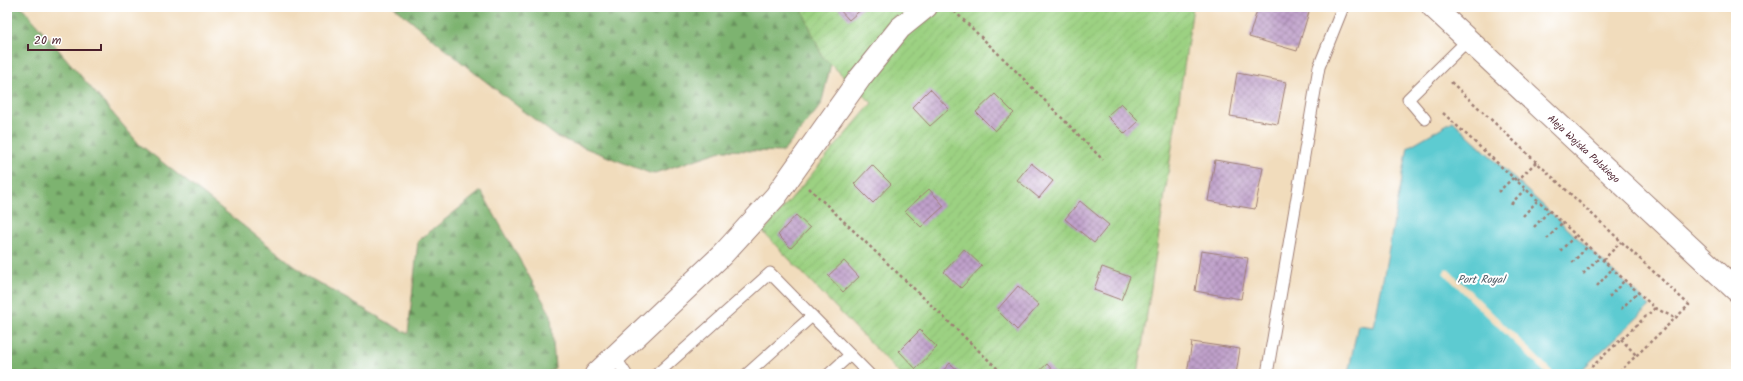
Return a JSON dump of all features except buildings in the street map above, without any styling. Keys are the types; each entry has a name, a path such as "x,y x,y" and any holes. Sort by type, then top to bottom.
{"street":[{"path":"596,374 620,365 776,196 860,78 900,28 926,7"},
{"name":"Aleja Wojska Polskiego","path":"1433,7 1736,290"}],"lane":[{"path":"1267,374 1318,67 1343,7"},
{"path":"1425,119 1408,98 1468,40"},
{"path":"658,374 770,273 869,374"},
{"path":"747,374 812,316"},
{"path":"829,374 850,355"}],"path":[{"path":"950,7 1011,66 1103,160"},
{"path":"1438,70 1689,305 1617,374"},
{"path":"1417,90 1655,308 1675,318"},
{"path":"1517,181 1536,162"},
{"path":"793,172 1003,374"},
{"path":"1498,192 1513,178"},
{"path":"1510,204 1525,189"},
{"path":"1523,216 1538,200"},
{"path":"1534,227 1549,211"},
{"path":"1546,239 1562,223"},
{"path":"1560,251 1576,235"},
{"path":"1603,260 1621,242"},
{"path":"1572,263 1588,246"},
{"path":"1583,274 1600,257"},
{"path":"1597,286 1612,269"},
{"path":"1609,297 1625,280"},
{"path":"1621,309 1638,292"},
{"path":"1584,374 1655,308"},
{"path":"1621,339 1636,356"}],"green space":[{"path":"7,7 22,7 139,144 310,278 408,334 418,241 481,191 551,315 555,368 546,374 7,374"},
{"path":"394,7 831,7 840,26 821,105 783,152 724,150 652,174 557,137 471,70"},
{"path":"801,7 1193,7 1138,374 900,374 763,232 872,103 822,56"}],"water":[{"name":"Port Royal","path":"1453,121 1650,306 1577,374 1348,374 1358,325 1374,327 1408,147"}],"pier":[{"path":"1447,268 1555,374 1546,374 1443,273"}]}
